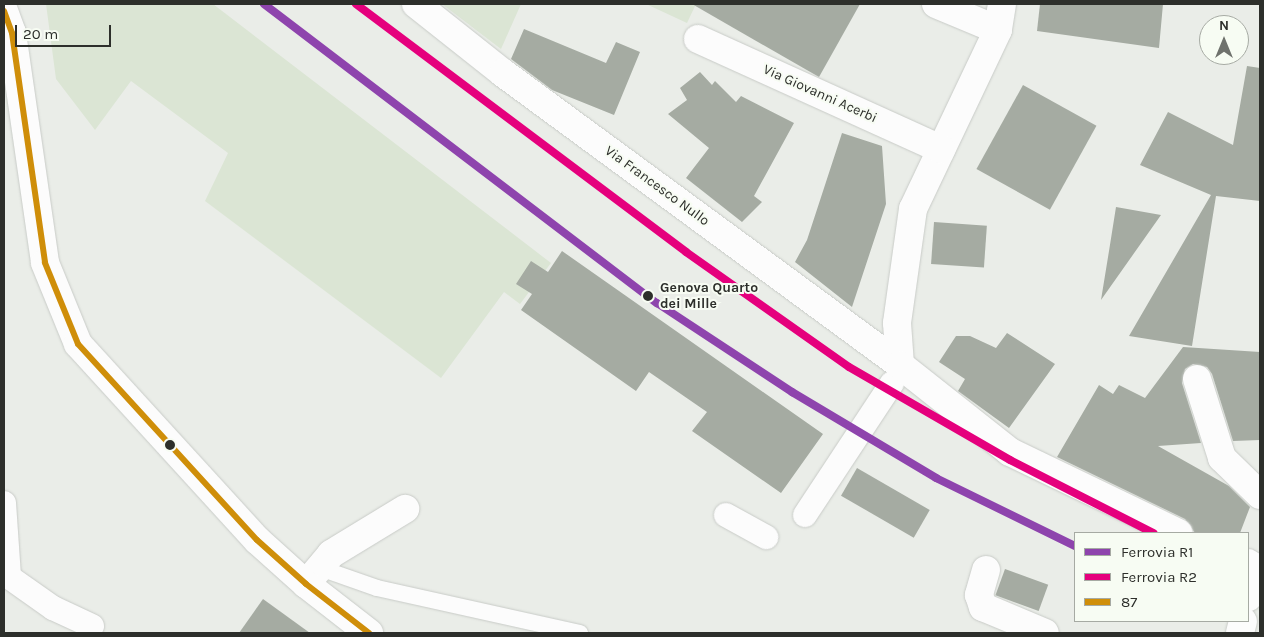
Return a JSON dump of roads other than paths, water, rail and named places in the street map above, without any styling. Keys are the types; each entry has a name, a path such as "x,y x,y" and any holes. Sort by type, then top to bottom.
{"street":[{"name":"Via Francesco Nullo","path":"416,4 508,77 896,374"},
{"path":"805,514 896,374 897,323 914,208 1000,17 936,4"},
{"path":"4,11 12,33 45,263 78,344 257,540 313,576 369,633"},
{"name":"Via Giovanni Acerbi","path":"698,39 941,149"},
{"path":"896,374 1010,452 1176,532"},
{"path":"1198,379 1222,458 1260,495"},
{"path":"4,503 9,577 53,608 92,626"},
{"path":"313,576 331,554 405,509"},
{"path":"726,514 766,536"},
{"path":"1249,590 1254,557"},
{"path":"986,570 979,595 983,607 1045,633"}],"lane":[{"path":"313,576 377,588 580,633"}],"rail line":[{"name":"R1","path":"264,4 657,303 792,392 936,478 1074,546"},
{"name":"R2","path":"356,4 686,252 849,367 1010,460 1151,532"}],"place":[{"name":"Genova Quarto dei Mille","path":"648,296"}]}
